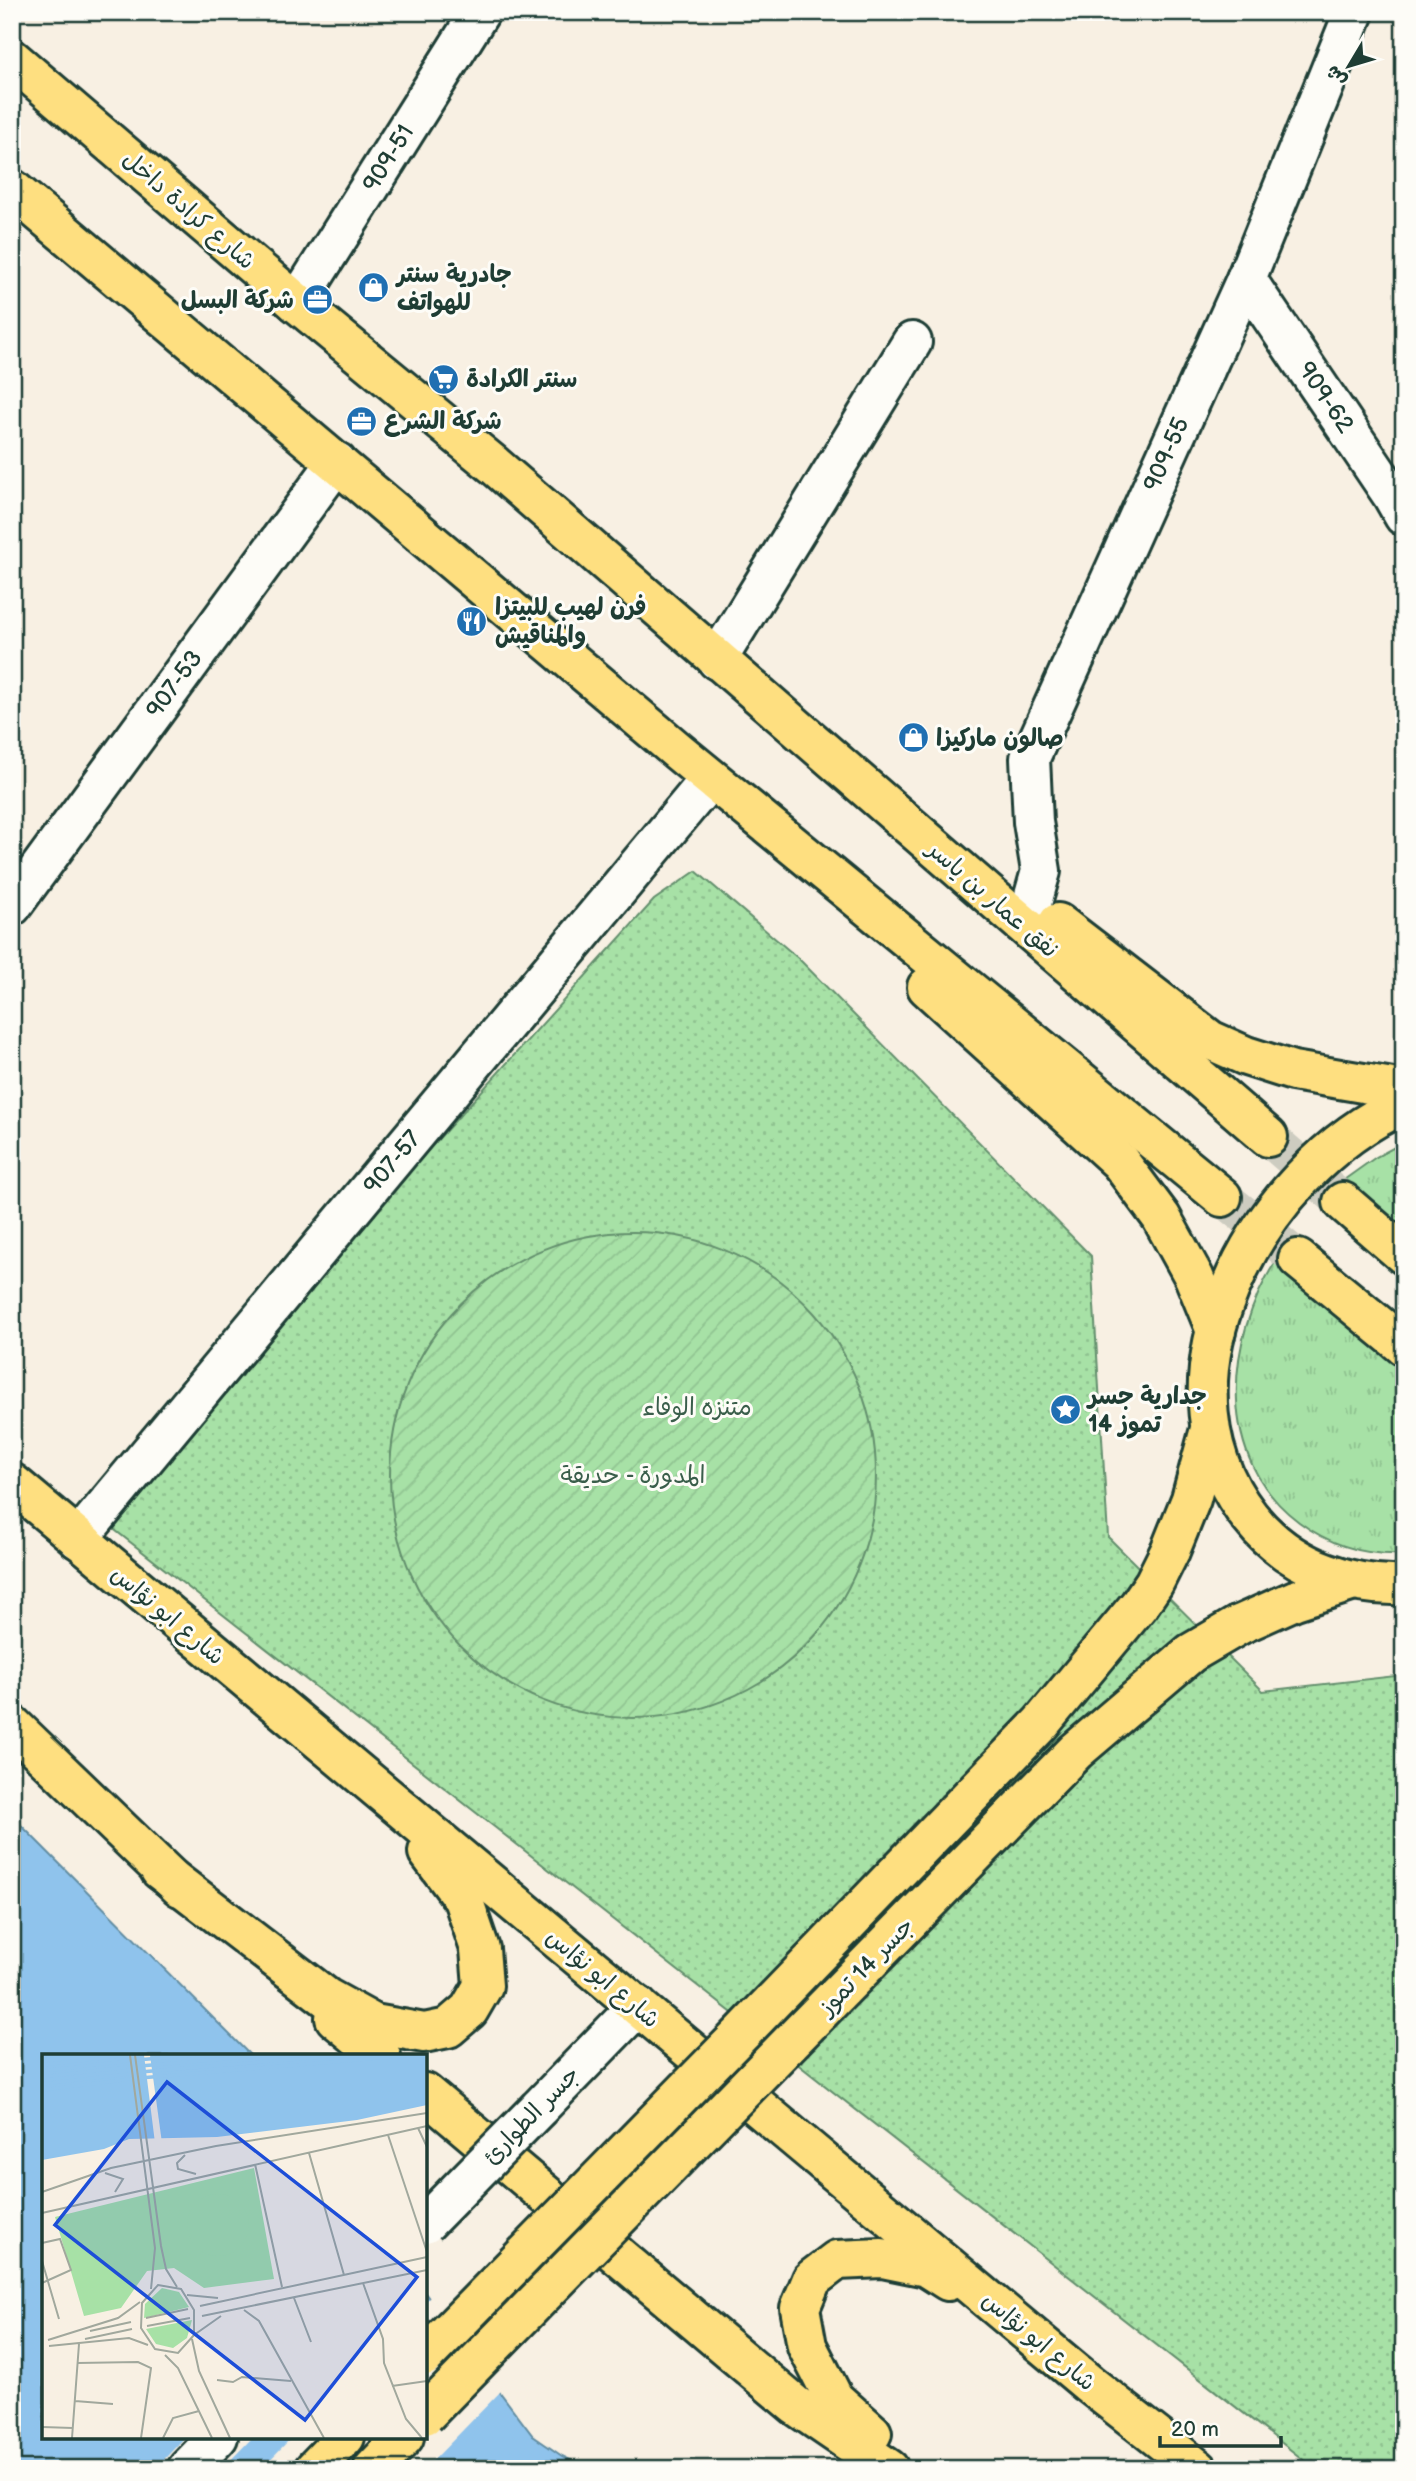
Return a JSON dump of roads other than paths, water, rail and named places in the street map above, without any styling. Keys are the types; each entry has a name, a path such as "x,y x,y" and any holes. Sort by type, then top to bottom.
{"main road":[{"name":"شارع كرادة داخل","path":"12,60 297,303 494,465 717,660"},
{"path":"12,189 679,752 1222,1198"},
{"path":"717,660 1210,1041 1293,1071 1404,1090"},
{"name":"نفق عمار بن ياسر","path":"717,660 1268,1137"},
{"path":"679,752 705,785 1119,1162 1161,1217 1194,1277 1216,1331"},
{"path":"1404,1104 1371,1121 1344,1140 1294,1185 1272,1212 1237,1269 1216,1331 1208,1395 1210,1427 1218,1458 1230,1487 1247,1515 1269,1538 1323,1572 1385,1586 1404,1585"},
{"path":"1343,1202 1404,1255"},
{"path":"1298,1259 1404,1346"},
{"name":"جسر 14 تموز","path":"427,2354 1041,1723 1139,1605 1154,1583 1191,1500 1210,1427"},
{"name":"شارع ابو نؤاس","path":"12,1483 1088,2383 1198,2469"},
{"name":"جسر 14 تموز","path":"427,2413 1076,1751 1191,1653 1239,1625 1295,1600 1354,1581"},
{"path":"160,1870 327,1998 374,2024 424,2033 448,2028 469,2010 483,1986 480,1949 463,1899 421,1842 256,1689"},
{"path":"12,1726 160,1870 378,2054"},
{"path":"427,2095 795,2405 889,2469"},
{"path":"912,2469 834,2399 807,2346 800,2308 812,2279 837,2260 882,2258 926,2267 1004,2317 1088,2383"},
{"path":"314,2469 343,2439"},
{"path":"373,2469 402,2439"}],"street":[{"name":"909-51","path":"297,303 480,12"},
{"name":"909-55","path":"1032,904 1041,871 1033,822 1030,758 1245,279 1354,12"},
{"name":"909-62","path":"1245,279 1404,516"},
{"path":"717,660 912,342"},
{"name":"907-53","path":"12,905 337,462"},
{"name":"907-57","path":"78,1539 705,785"},
{"name":"جسر الطوارئ","path":"427,2222 638,2007"},
{"path":"187,2469 216,2439"}],"water":[{"path":"12,1816 249,2054 42,2054 42,2439 427,2439 427,2296 533,2436 562,2456 588,2469 12,2469"}],"tunnel":[{"path":"1268,1137 1343,1202"},
{"path":"1222,1197 1298,1259"}],"place":[{"name":"جادرية سنتر للهواتف","path":"374,288"},
{"name":"شركة البسل","path":"317,300"},
{"name":"سنتر الكرادة","path":"443,379"},
{"name":"شركة الشرع","path":"361,421"},
{"name":"فرن لهيب للبيتزا والمناقيش","path":"472,621"},
{"name":"صالون ماركيزا","path":"913,738"},
{"name":"جدارية جسر 14 تموز","path":"1065,1410"}],"park label":[{"name":"متنزه الوفاء","path":"697,1407"},
{"name":"المدورة - حديقة","path":"633,1475"}]}
